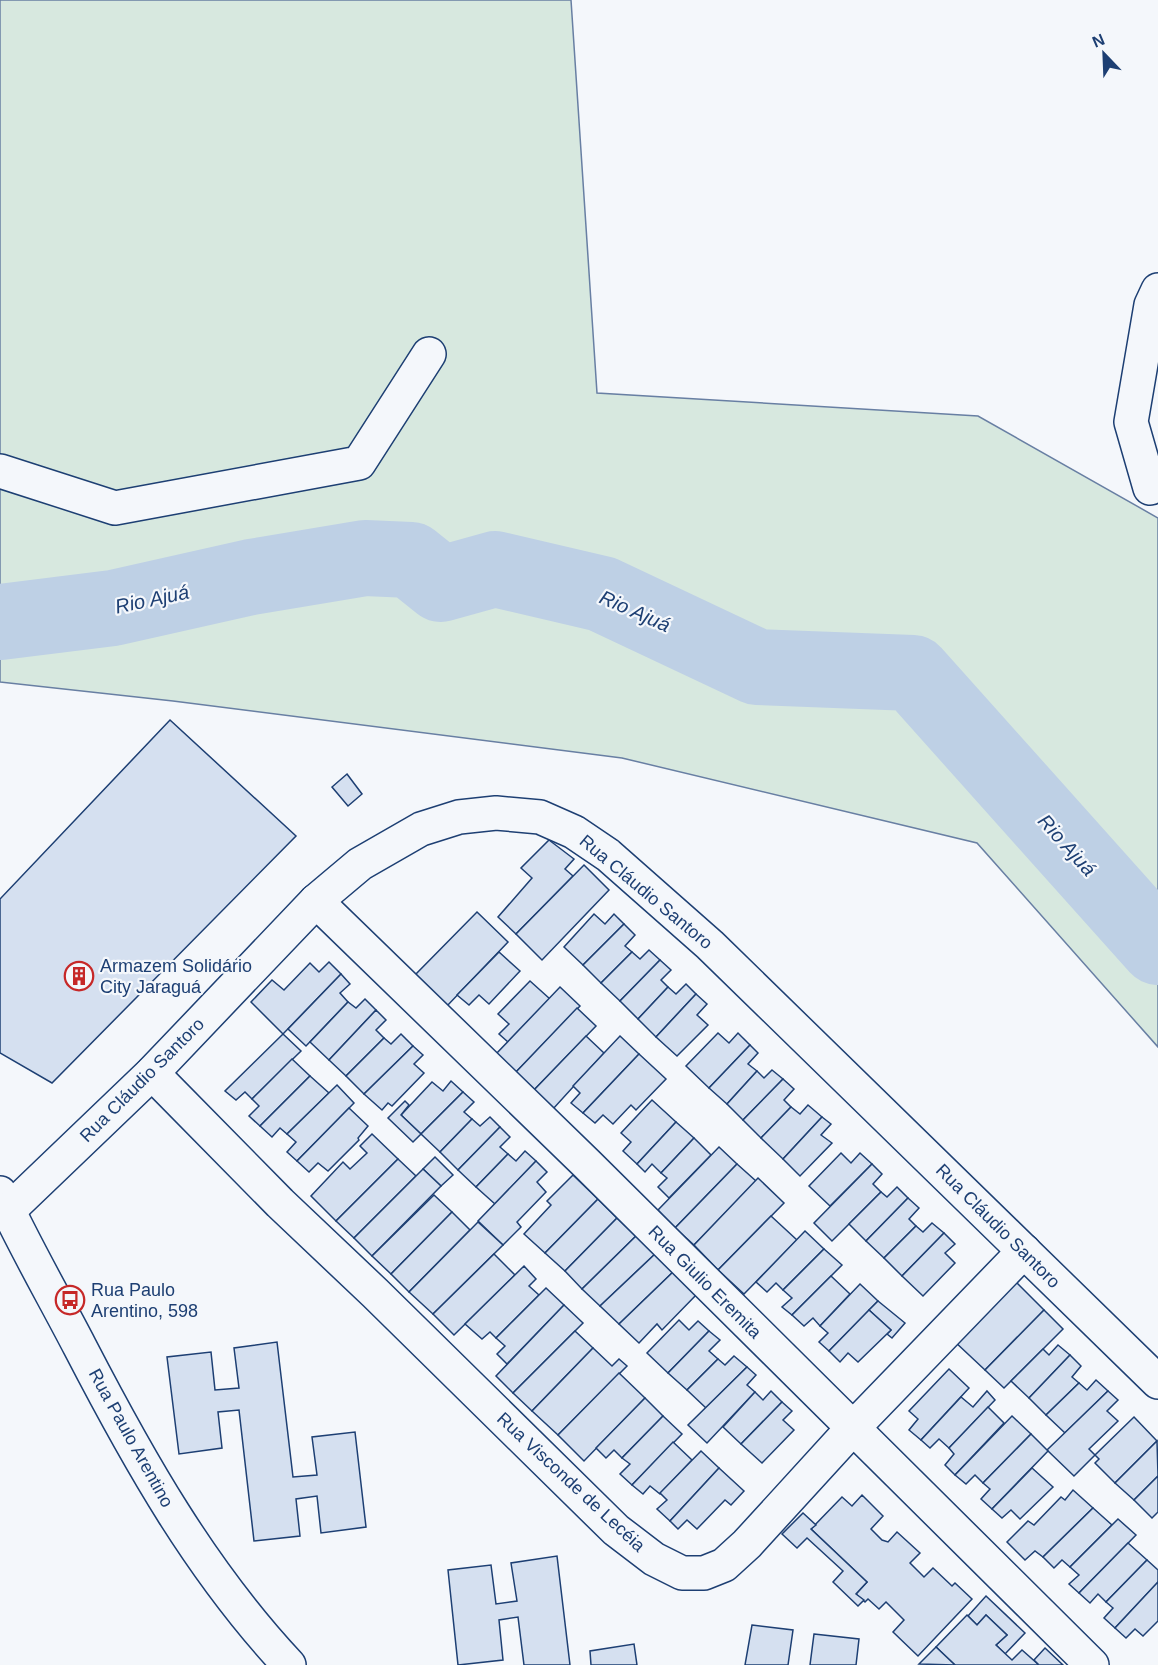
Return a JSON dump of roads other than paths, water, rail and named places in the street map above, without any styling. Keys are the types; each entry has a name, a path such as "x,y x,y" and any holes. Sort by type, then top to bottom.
{"street":[{"path":"1150,488 1131,422 1151,305 1158,290"},
{"path":"0,471 115,508 359,463 429,354"},
{"name":"Rua Cláudio Santoro","path":"4,1202 152,1073 316,901 360,864 389,845 421,829 459,817 496,813 540,817 574,832 608,855 710,945 1158,1382"},
{"name":"Rua Giulio Eremita","path":"316,901 587,1164 1092,1665"},
{"name":"Rua Visconde de Lecéia","path":"152,1073 272,1195 616,1530 654,1560 682,1573 704,1573 724,1564 747,1544 852,1429 1024,1251"},
{"name":"Rua Paulo Arentino","path":"4,1202 125,1434 159,1492 206,1565 253,1626 289,1665"}],"waterway":[{"name":"Rio Ajuá","path":"0,622 113,608 251,577 365,558 411,560 441,584 495,569 602,594 757,667 913,673 1158,947"}],"place":[{"name":"Armazem Solidário City Jaraguá","path":"79,976"},
{"name":"Rua Paulo Arentino, 598","path":"70,1300"}]}
